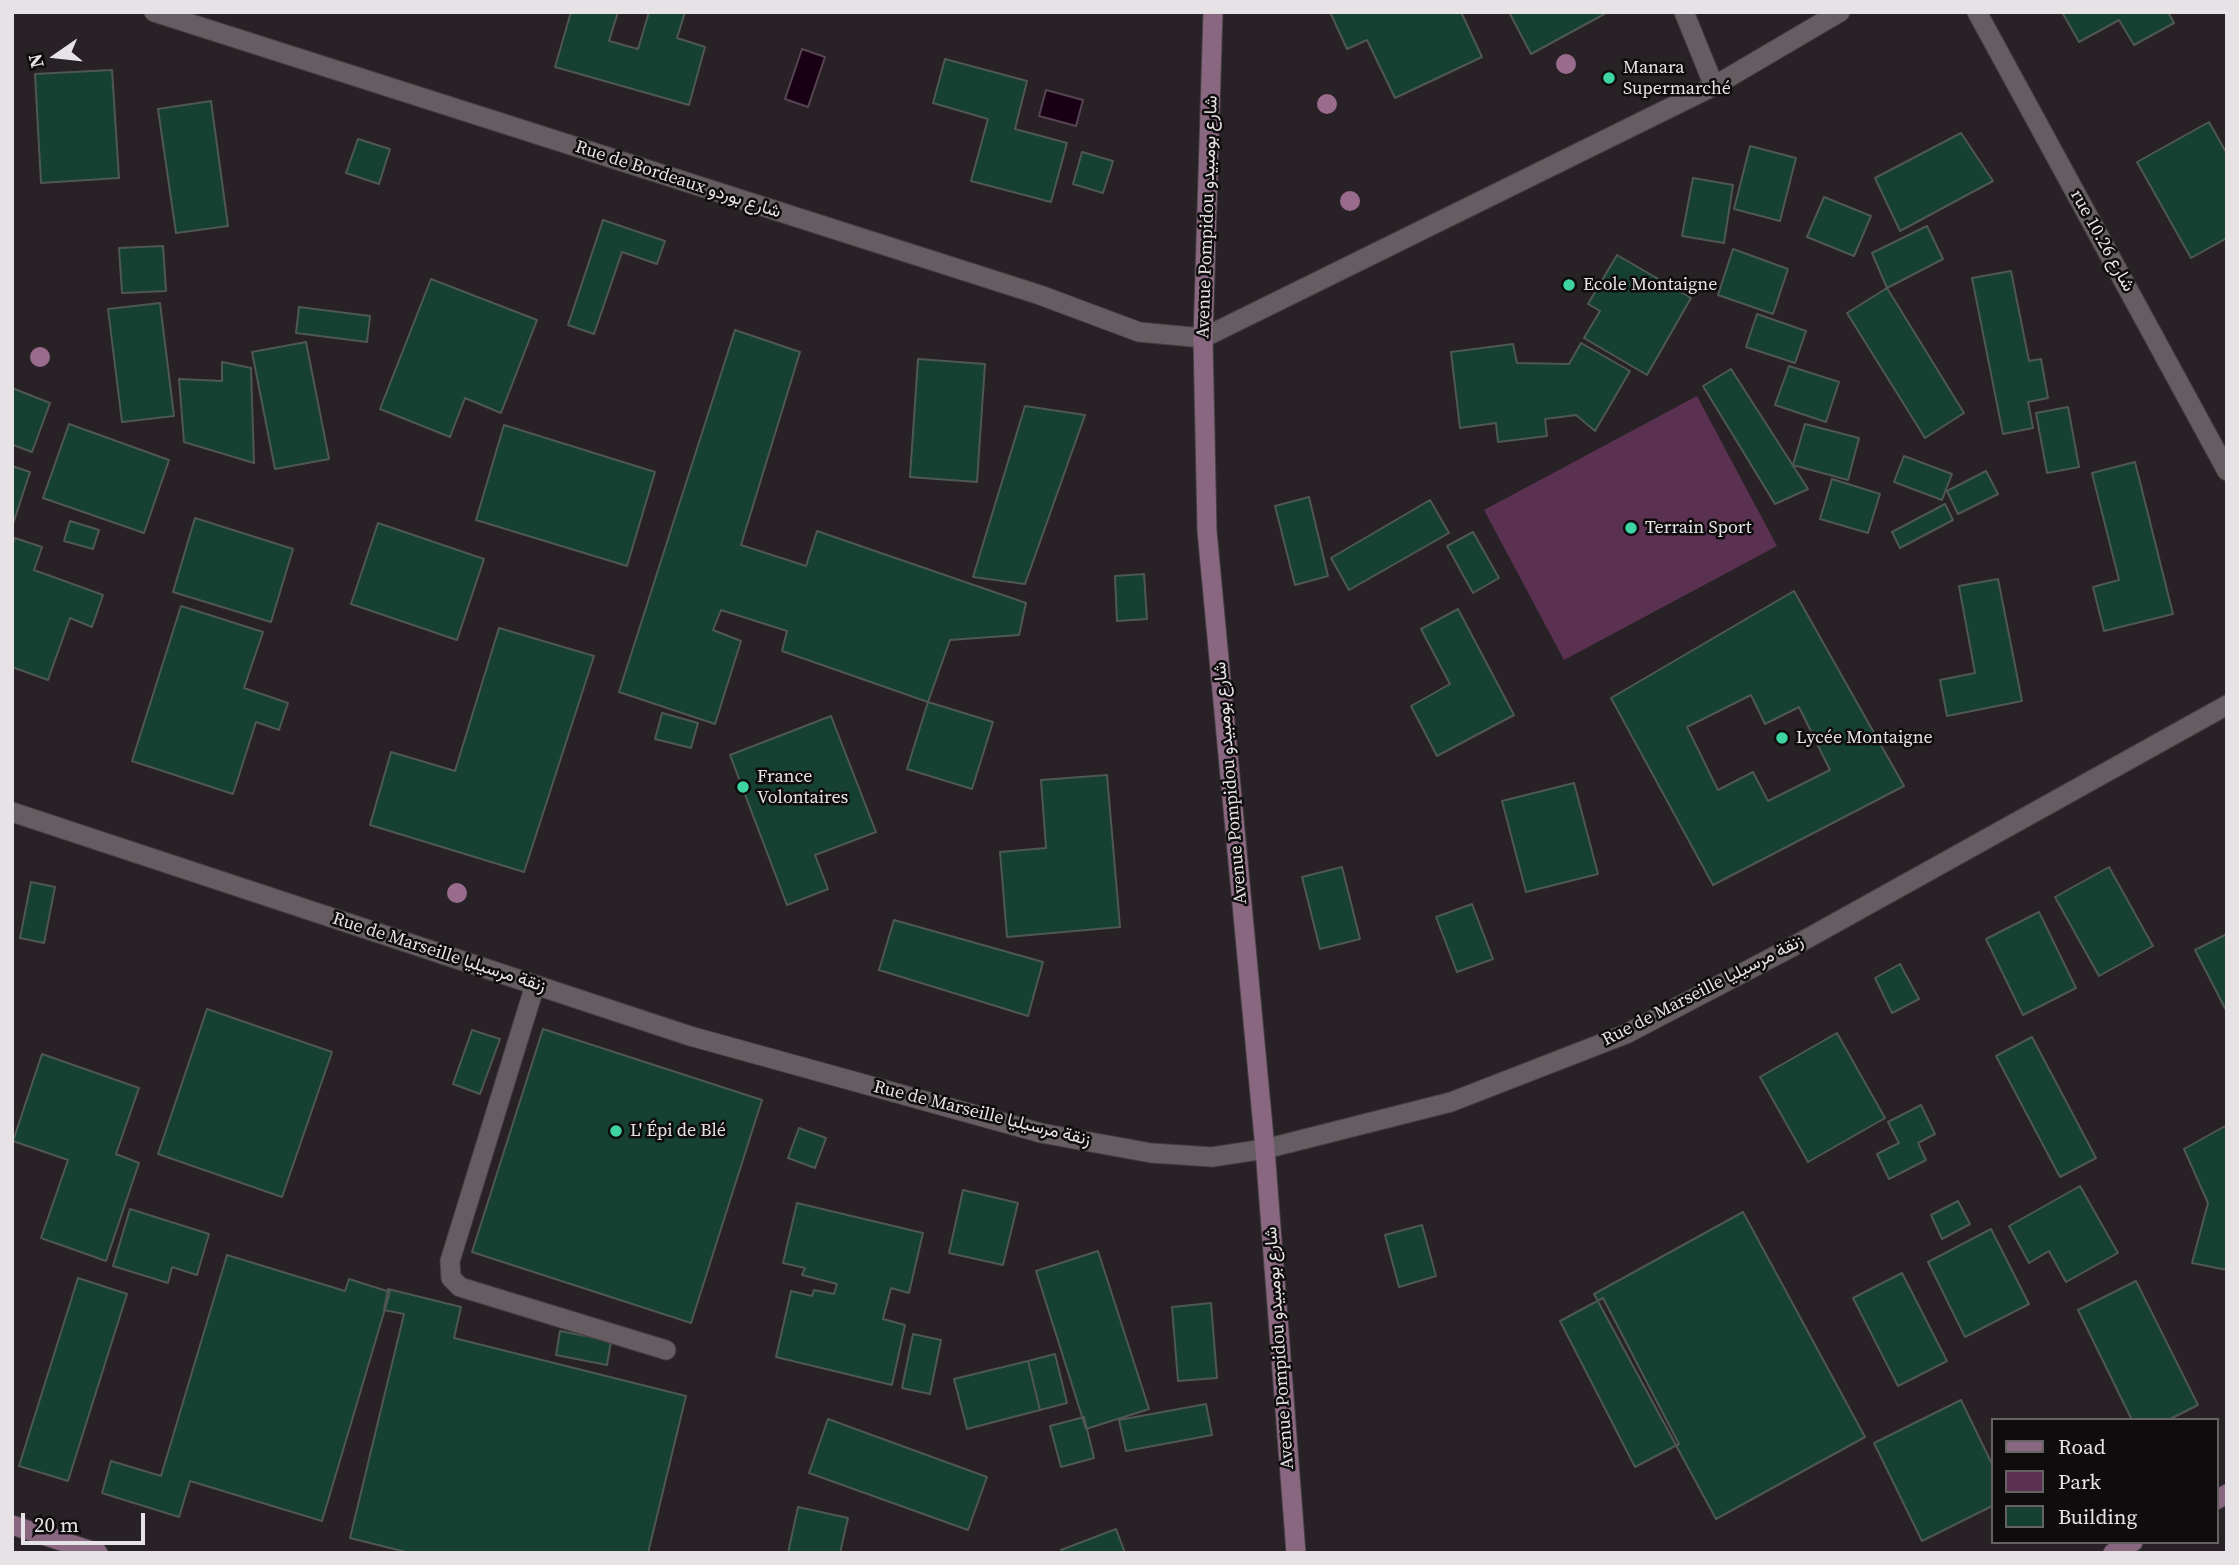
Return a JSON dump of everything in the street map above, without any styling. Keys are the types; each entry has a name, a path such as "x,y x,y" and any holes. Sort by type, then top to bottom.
{"main road":[{"name":"Avenue Pompidou شارع بومبيدو","path":"1213,12 1203,338 1207,531 1265,1149 1296,1553"},
{"path":"12,1525 99,1553"},
{"path":"2113,1553 2129,1544"}],"street":[{"name":"Rue de Bordeaux شارع بوردو","path":"154,12 1041,295 1139,332 1203,338"},
{"path":"1684,12 1714,86"},
{"path":"1203,338 1714,86 1840,12"},
{"name":"rue 10.26 شارع","path":"1977,12 2227,471"},
{"name":"Rue de Marseille زنقة مرسيليا","path":"12,812 690,1036 1041,1133 1151,1153 1212,1157 1265,1149 1451,1102 1626,1034 1792,947 2227,705"},
{"path":"535,985 450,1261 451,1278 460,1287 666,1350"}],"green space":[{"name":"Terrain Sport","path":"1697,396 1777,546 1564,660 1484,510"}],"shaded area":[{"path":"802,49 825,57 808,107 785,99"},
{"path":"1046,90 1083,100 1076,126 1039,116"}],"building":[{"path":"571,12 618,12 609,41 638,49 649,12 685,12 677,38 705,47 689,105 555,67"},
{"path":"1330,12 1461,12 1482,57 1395,98 1367,40 1347,49"},
{"path":"1509,12 1608,12 1531,54"},
{"path":"2062,12 2168,12 2174,23 2134,45 2119,20 2079,42"},
{"path":"945,59 1027,81 1015,129 1067,143 1051,202 971,181 988,119 933,103"},
{"path":"112,70 119,178 41,183 35,74"},
{"path":"211,101 228,226 176,233 158,109"},
{"path":"2209,122 2227,154 2227,238 2191,258 2137,162"},
{"path":"1961,133 1993,181 1900,231 1875,178"},
{"path":"358,139 390,149 379,184 346,173"},
{"path":"1750,146 1796,158 1780,221 1734,209"},
{"path":"1082,152 1113,161 1103,193 1073,184"},
{"path":"1693,178 1733,185 1724,243 1682,236"},
{"path":"1824,197 1871,216 1854,256 1807,237"},
{"path":"603,220 665,241 657,264 622,252 594,334 568,325"},
{"path":"1927,226 1943,259 1887,288 1872,253"},
{"path":"163,246 166,291 122,293 119,248"},
{"path":"1733,249 1788,269 1773,314 1718,295"},
{"path":"1617,255 1691,298 1647,375 1584,338 1600,311 1588,304"},
{"path":"2011,271 2029,361 2041,359 2048,398 2028,402 2033,428 2003,434 1972,278"},
{"path":"431,279 537,320 501,413 465,398 450,437 380,409"},
{"path":"1887,288 1964,413 1925,438 1847,313"},
{"path":"160,303 174,416 122,422 108,309"},
{"path":"299,307 370,316 367,342 296,333"},
{"path":"1757,314 1806,331 1795,363 1746,347"},
{"path":"735,330 800,352 741,545 806,566 817,531 1026,603 1019,635 950,640 928,702 782,651 787,631 721,610 713,630 741,641 715,724 619,692"},
{"path":"306,342 329,459 275,469 252,352"},
{"path":"1581,343 1630,371 1595,431 1576,415 1545,419 1547,436 1498,442 1496,423 1460,428 1451,352 1513,344 1517,363 1569,364"},
{"path":"918,359 985,364 977,482 910,477"},
{"path":"222,362 251,368 254,463 184,442 179,379 222,381"},
{"path":"1789,366 1839,382 1826,422 1775,405"},
{"path":"1731,369 1808,489 1775,504 1703,386"},
{"path":"12,388 50,403 32,452 13,445 12,447"},
{"path":"1025,406 1085,415 1025,584 973,577"},
{"path":"2068,407 2079,467 2047,473 2036,413"},
{"path":"69,424 169,460 144,533 43,498"},
{"path":"1805,424 1859,438 1848,480 1793,465"},
{"path":"504,425 655,472 627,566 476,520"},
{"path":"1904,456 1952,474 1942,500 1894,482"},
{"path":"2135,462 2173,614 2104,631 2093,587 2119,580 2092,473"},
{"path":"12,466 30,472 12,527"},
{"path":"1986,471 1998,494 1958,514 1947,491"},
{"path":"1832,479 1880,494 1868,533 1820,519"},
{"path":"1309,497 1328,576 1295,585 1275,506"},
{"path":"1430,500 1449,533 1349,590 1331,558"},
{"path":"1945,504 1953,520 1900,548 1892,532"},
{"path":"195,518 293,549 271,622 173,592"},
{"path":"70,521 99,530 93,549 64,541"},
{"path":"378,523 484,559 457,640 351,604"},
{"path":"1473,532 1499,578 1473,593 1447,546"},
{"path":"15,538 42,547 34,570 103,595 92,627 70,618 48,680 12,667 12,546"},
{"path":"1144,574 1147,619 1117,621 1115,576"},
{"path":"1998,579 2022,701 1947,716 1940,680 1975,673 1959,586"},
{"path":"1794,591 1904,786 1713,885 1611,698","holes":["1751,695 1765,724 1799,707 1830,770 1768,801 1753,772 1718,790 1687,727"]},
{"path":"181,606 263,632 244,688 288,703 279,730 256,722 233,794 132,761"},
{"path":"1458,609 1514,715 1437,756 1411,706 1450,684 1421,629"},
{"path":"499,628 594,656 524,872 370,825 391,752 455,771"},
{"path":"928,702 993,722 972,789 907,769"},
{"path":"662,713 698,723 691,748 655,739"},
{"path":"831,716 876,832 815,855 828,889 787,905 730,755"},
{"path":"1107,775 1120,927 1007,937 1000,852 1046,848 1041,780"},
{"path":"1574,783 1598,874 1526,892 1502,801"},
{"path":"1342,867 1360,939 1320,949 1302,877"},
{"path":"2109,867 2153,946 2099,976 2055,897"},
{"path":"31,882 55,887 44,943 20,938"},
{"path":"1472,904 1493,959 1457,972 1436,917"},
{"path":"2039,912 2076,988 2023,1015 1986,939"},
{"path":"894,920 1043,962 1028,1016 879,970"},
{"path":"2227,934 2227,1012 2195,950"},
{"path":"1900,964 1919,999 1892,1013 1875,978"},
{"path":"207,1009 332,1052 282,1197 158,1154"},
{"path":"543,1029 762,1100 691,1323 472,1252"},
{"path":"472,1030 500,1039 480,1094 453,1084"},
{"path":"1837,1033 1885,1118 1808,1162 1760,1077"},
{"path":"2032,1037 2096,1158 2060,1177 1996,1056"},
{"path":"42,1054 139,1088 116,1154 139,1163 106,1261 41,1238 68,1160 13,1141"},
{"path":"1921,1105 1935,1134 1918,1143 1926,1160 1889,1179 1877,1154 1899,1143 1888,1122"},
{"path":"2227,1125 2227,1270 2192,1263 2208,1203 2184,1149"},
{"path":"799,1128 826,1138 815,1168 788,1158"},
{"path":"2080,1186 2118,1253 2066,1282 2049,1251 2029,1263 2009,1226"},
{"path":"963,1190 1018,1203 1003,1265 949,1253"},
{"path":"1958,1201 1970,1224 1942,1239 1931,1215"},
{"path":"797,1203 923,1233 909,1293 891,1288 883,1319 905,1325 892,1385 776,1357 791,1291 812,1296 814,1290 834,1294 837,1284 802,1275 805,1268 783,1263"},
{"path":"130,1209 209,1234 197,1275 172,1267 168,1283 113,1266"},
{"path":"1743,1212 1865,1437 1716,1519 1594,1294"},
{"path":"1422,1225 1436,1276 1399,1287 1385,1235"},
{"path":"1991,1229 2029,1304 1965,1337 1928,1262"},
{"path":"1098,1251 1149,1409 1086,1429 1036,1271"},
{"path":"227,1255 345,1291 349,1279 390,1292 322,1521 190,1481 179,1517 102,1493 111,1461 161,1476"},
{"path":"1902,1273 1947,1361 1898,1386 1853,1298"},
{"path":"78,1278 127,1294 68,1481 19,1466"},
{"path":"2136,1281 2198,1405 2172,1418 2131,1418 2078,1310"},
{"path":"388,1289 461,1307 454,1338 686,1396 648,1553 410,1553 350,1538 404,1314 384,1310"},
{"path":"1603,1298 1679,1444 1635,1467 1560,1321"},
{"path":"1211,1303 1217,1378 1178,1381 1172,1307"},
{"path":"560,1331 611,1341 607,1365 556,1355"},
{"path":"913,1334 941,1340 930,1394 902,1388"},
{"path":"1055,1354 1067,1403 1040,1410 1028,1361"},
{"path":"1028,1361 1040,1410 967,1429 954,1379"},
{"path":"1961,1400 1990,1460 1990,1507 1922,1541 1874,1443"},
{"path":"1206,1404 1212,1435 1126,1451 1119,1420"},
{"path":"1084,1417 1094,1458 1061,1467 1050,1426"},
{"path":"828,1419 987,1477 968,1530 809,1473"},
{"path":"798,1507 848,1518 840,1553 788,1553"},
{"path":"1116,1529 1125,1553 1062,1553 1061,1550"}],"place":[{"name":"Manara Supermarché","path":"1609,78"},
{"name":"Ecole Montaigne","path":"1569,285"},
{"name":"Terrain Sport","path":"1631,528"},
{"name":"Lycée Montaigne","path":"1782,738"},
{"name":"France Volontaires","path":"743,787"},
{"name":"L' Épi de Blé","path":"616,1131"}]}
